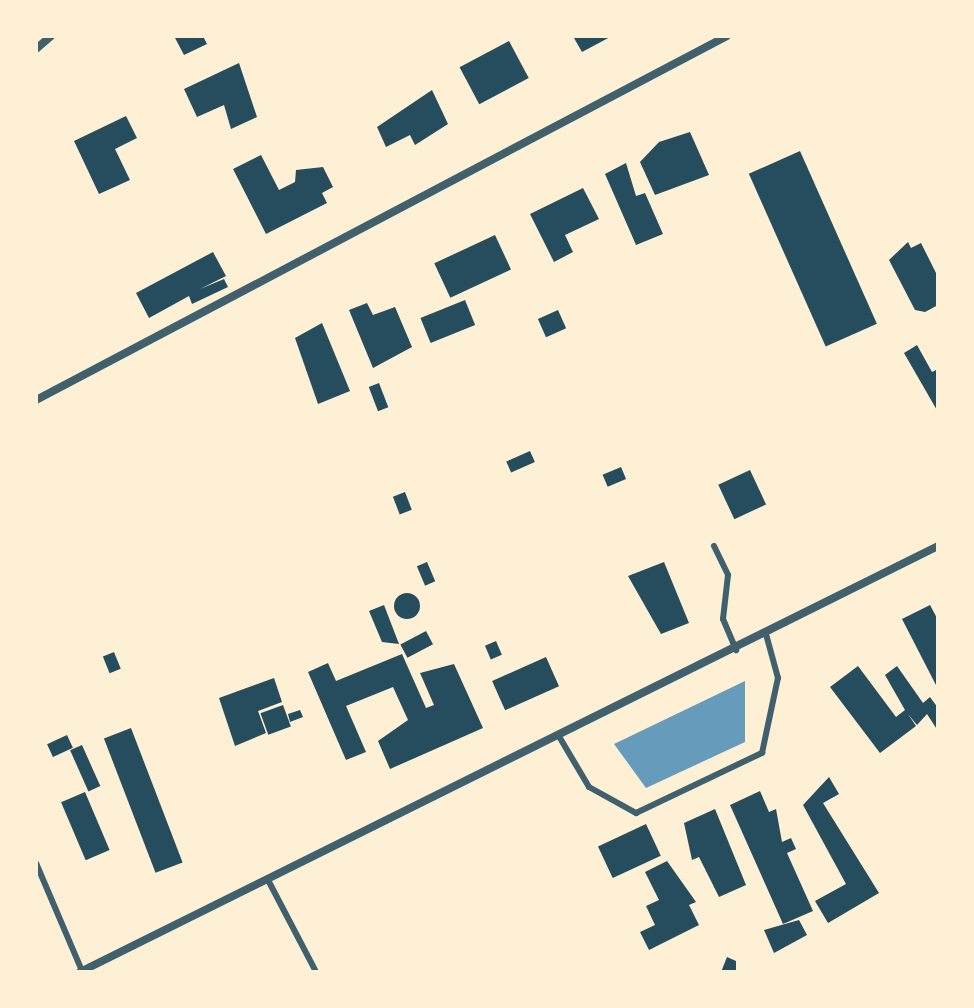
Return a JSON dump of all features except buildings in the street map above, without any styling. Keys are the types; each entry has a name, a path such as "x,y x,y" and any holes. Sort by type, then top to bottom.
{"street":[{"path":"36,49 51,36"},
{"path":"36,400 727,36"},
{"path":"81,971 560,738 938,546"}],"lane":[{"path":"714,546 728,575 723,619 736,650"},
{"path":"560,738 589,787 636,813 762,753 778,678 766,634"},
{"path":"36,863 81,971"},
{"path":"268,880 316,972"}],"water":[{"path":"745,681 745,742 646,788 614,744"}]}
